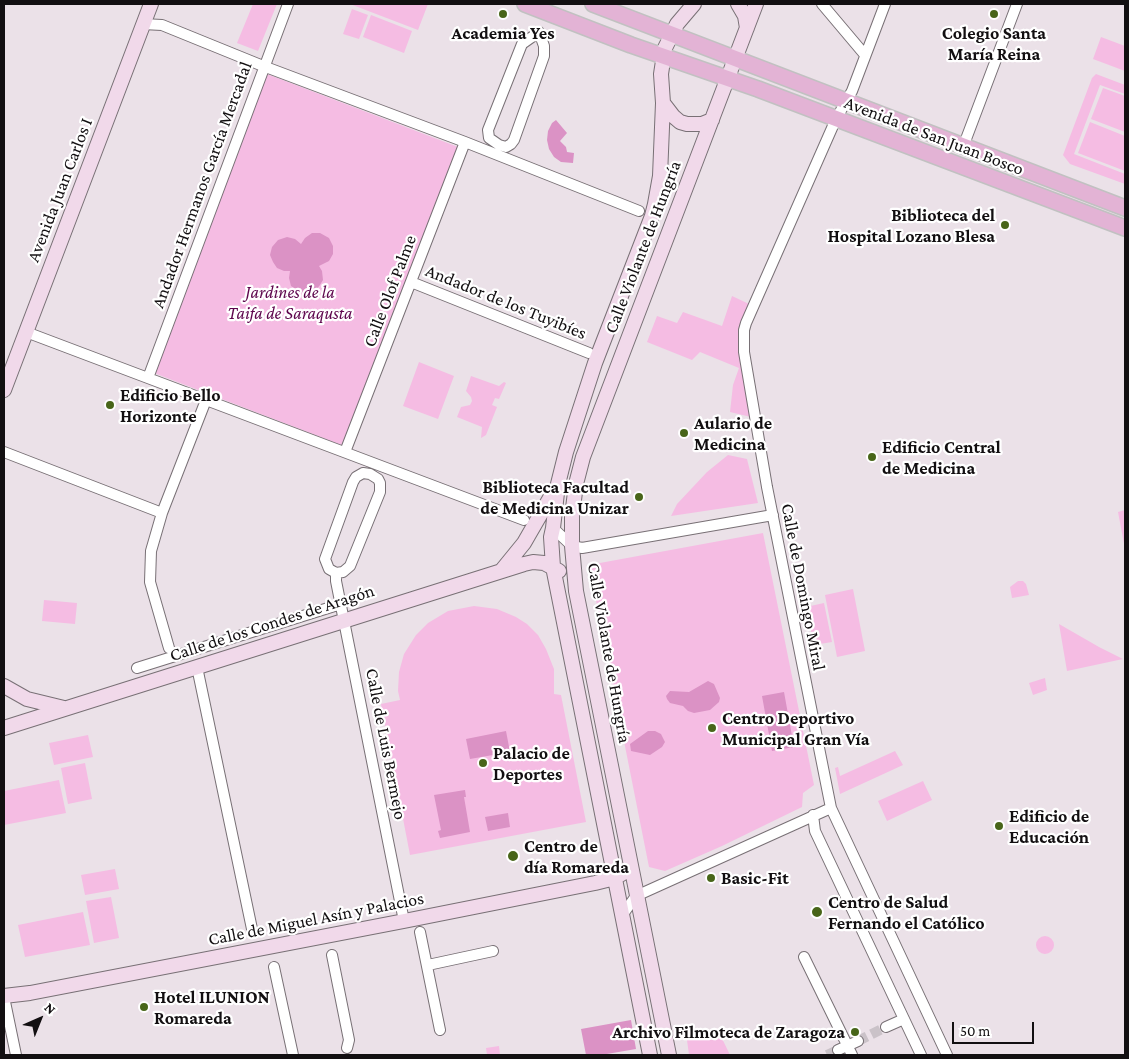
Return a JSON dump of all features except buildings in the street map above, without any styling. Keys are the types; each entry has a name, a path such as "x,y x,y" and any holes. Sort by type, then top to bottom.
{"main road":[{"name":"Avenida Juan Carlos I","path":"4,390 150,4"},
{"path":"525,4 631,45 732,69"},
{"path":"593,4 671,34 732,69"},
{"name":"Calle Violante de Hungría","path":"650,1055 553,567 551,542 558,484 566,452 595,362 652,216 660,176 663,103 661,74 664,52 677,24 694,4"},
{"path":"738,4 745,16 747,28"},
{"name":"Calle Violante de Hungría","path":"669,1055 576,591 572,546 573,500 583,457 756,4"},
{"name":"Avenida de San Juan Bosco","path":"732,69 846,102 1125,208"},
{"name":"Avenida de San Juan Bosco","path":"732,69 836,119 1125,228"},
{"path":"663,103 673,116 687,124 702,124 712,120"},
{"name":"Calle Violante de Hungría","path":"502,570 528,536 558,484"},
{"name":"Calle de los Condes de Aragón","path":"4,728 502,570 533,562 544,563 553,567"},
{"path":"553,567 564,575 576,591"},
{"path":"4,686 26,698 65,709"},
{"name":"Calle de Miguel Asín y Palacios","path":"4,997 404,921 615,878 624,873 630,865"}],"street":[{"name":"Andador Hermanos García Mercadal","path":"148,378 263,66 288,4"},
{"path":"822,4 865,55"},
{"name":"Calle de Domingo Miral","path":"885,4 852,91 836,119 744,330 744,352 772,515 831,808 947,1055"},
{"path":"963,147 1017,4"},
{"path":"143,24 162,25 263,66 465,142 639,211"},
{"path":"539,32 544,46 544,56 514,140 506,146 498,145 489,138 488,130 522,44 539,32"},
{"name":"Calle Olof Palme","path":"345,452 465,142"},
{"name":"Andador de los Tuyibíes","path":"411,282 589,353"},
{"path":"26,332 524,520"},
{"path":"169,648 150,582 151,551 162,512 206,400"},
{"path":"4,452 162,512"},
{"name":"Calle de Luis Bermejo","path":"370,474 378,479 380,492 352,562 347,570 336,572 329,569 325,559 353,482 359,475 370,474"},
{"path":"553,528 572,546 582,548 597,547 772,515"},
{"name":"Calle de Luis Bermejo","path":"336,572 404,921"},
{"name":"Calle de los Condes de Aragón","path":"137,668 341,604"},
{"path":"197,667 252,929"},
{"path":"622,914 636,896 656,889 812,815 831,808"},
{"path":"812,815 815,830 921,1055"},
{"path":"420,932 440,1030"},
{"path":"428,965 493,952"},
{"path":"332,955 349,1040 347,1048"},
{"path":"804,957 846,1050 858,1041"},
{"path":"274,967 293,1055"},
{"path":"4,997 16,1055"},
{"path":"886,1027 904,1019"}],"green space":[{"path":"253,4 277,4 258,51 237,43"},
{"path":"350,4 428,4 418,30"},
{"path":"352,9 368,15 359,39 343,34"},
{"path":"371,15 412,31 404,53 363,37"},
{"path":"1101,37 1125,46 1125,71 1093,59"},
{"name":"Jardines de la Taifa de Saraqusta","path":"267,74 458,147 344,446 154,373"},
{"path":"1096,74 1125,85 1125,94 1100,85 1074,154 1125,174 1125,184 1070,164 1063,155 1092,78"},
{"path":"1103,88 1125,96 1125,132 1091,119"},
{"path":"1090,122 1125,136 1125,171 1078,153"},
{"path":"732,296 749,304 747,310 751,417 730,412 733,385 739,368 700,352 692,360 647,342 657,316 677,323 683,312 722,326"},
{"path":"419,362 454,376 438,419 403,406"},
{"path":"471,376 499,386 504,382 506,383 499,399 495,398 492,405 497,407 486,435 481,438 482,427 457,417 461,407 470,405 472,401 466,391"},
{"path":"728,455 747,459 758,503 671,516 677,504 707,472"},
{"path":"1125,510 1125,549 1118,512"},
{"name":"Centro Deportivo Municipal Gran Vía","path":"763,533 814,785 803,793 802,807 665,871 649,867 589,565"},
{"path":"1018,581 1023,581 1026,584 1029,595 1012,598 1010,587"},
{"path":"853,589 865,651 837,657 825,595"},
{"path":"44,600 77,603 75,624 42,621"},
{"path":"824,603 832,642 814,645 806,607"},
{"name":"Palacio de Deportes","path":"474,606 497,609 516,617 527,624 538,635 546,649 554,669 554,694 561,695 586,822 410,855 381,704 400,700 398,691 399,672 404,654 416,635 428,623 448,611"},
{"path":"1059,624 1099,647 1123,659 1067,671"},
{"path":"1045,678 1047,690 1033,695 1029,683"},
{"path":"88,735 93,757 54,765 49,743"},
{"path":"895,751 903,765 840,794 835,768 838,767 840,776"},
{"path":"85,763 92,799 68,804 61,768"},
{"path":"59,780 66,813 4,825 4,791"},
{"path":"923,781 932,800 887,821 878,801"},
{"path":"115,869 119,889 85,895 81,875"},
{"path":"111,897 119,938 94,943 86,901"},
{"path":"83,912 90,945 25,957 18,925"},
{"path":"1045,936 1053,941 1054,945 1049,953 1045,954 1037,949 1036,945 1041,937"},
{"path":"717,1028 730,1055 689,1055 687,1040"},
{"path":"499,1046 500,1055 487,1055 486,1048"}],"shaded area":[{"path":"556,120 567,133 560,141 566,147 567,152 574,153 573,163 561,162 554,157 549,149 548,131"},
{"path":"312,233 320,233 329,238 333,246 333,254 329,261 319,266 322,271 323,280 320,285 310,293 302,293 291,286 290,271 277,268 270,255 272,247 278,240 287,237 295,239 301,244"},
{"path":"708,681 714,684 720,698 719,702 710,710 694,713 688,711 683,706 670,703 667,699 666,696 670,691 689,692"},
{"path":"784,692 794,747 772,751 762,696"},
{"path":"506,731 510,752 470,759 466,739"},
{"path":"648,731 655,731 661,734 665,742 662,747 650,755 631,751 630,744"},
{"path":"465,790 466,797 464,797 470,832 440,838 438,831 441,830 434,795"},
{"path":"508,813 510,827 488,831 485,817"},
{"path":"631,1020 636,1049 601,1055 586,1055 581,1029"}],"tunnel":[{"path":"858,1041 886,1027"},
{"path":"827,1055 838,1050"}],"place":[{"name":"Academia Yes","path":"503,14"},
{"name":"Colegio Santa María Reina","path":"994,14"},
{"name":"Biblioteca del Hospital Lozano Blesa","path":"1005,225"},
{"name":"Edificio Bello Horizonte","path":"110,405"},
{"name":"Aulario de Medicina","path":"684,433"},
{"name":"Edificio Central de Medicina","path":"872,457"},
{"name":"Biblioteca Facultad de Medicina Unizar","path":"639,497"},
{"name":"Centro Deportivo Municipal Gran Vía","path":"712,728"},
{"name":"Palacio de Deportes","path":"483,763"},
{"name":"Edificio de Educación","path":"999,826"},
{"name":"Centro de día Romareda","path":"513,856"},
{"name":"Basic-Fit","path":"711,878"},
{"name":"Centro de Salud Fernando el Católico","path":"817,912"},
{"name":"Hotel ILUNION Romareda","path":"144,1007"},
{"name":"Archivo Filmoteca de Zaragoza","path":"855,1032"}]}
